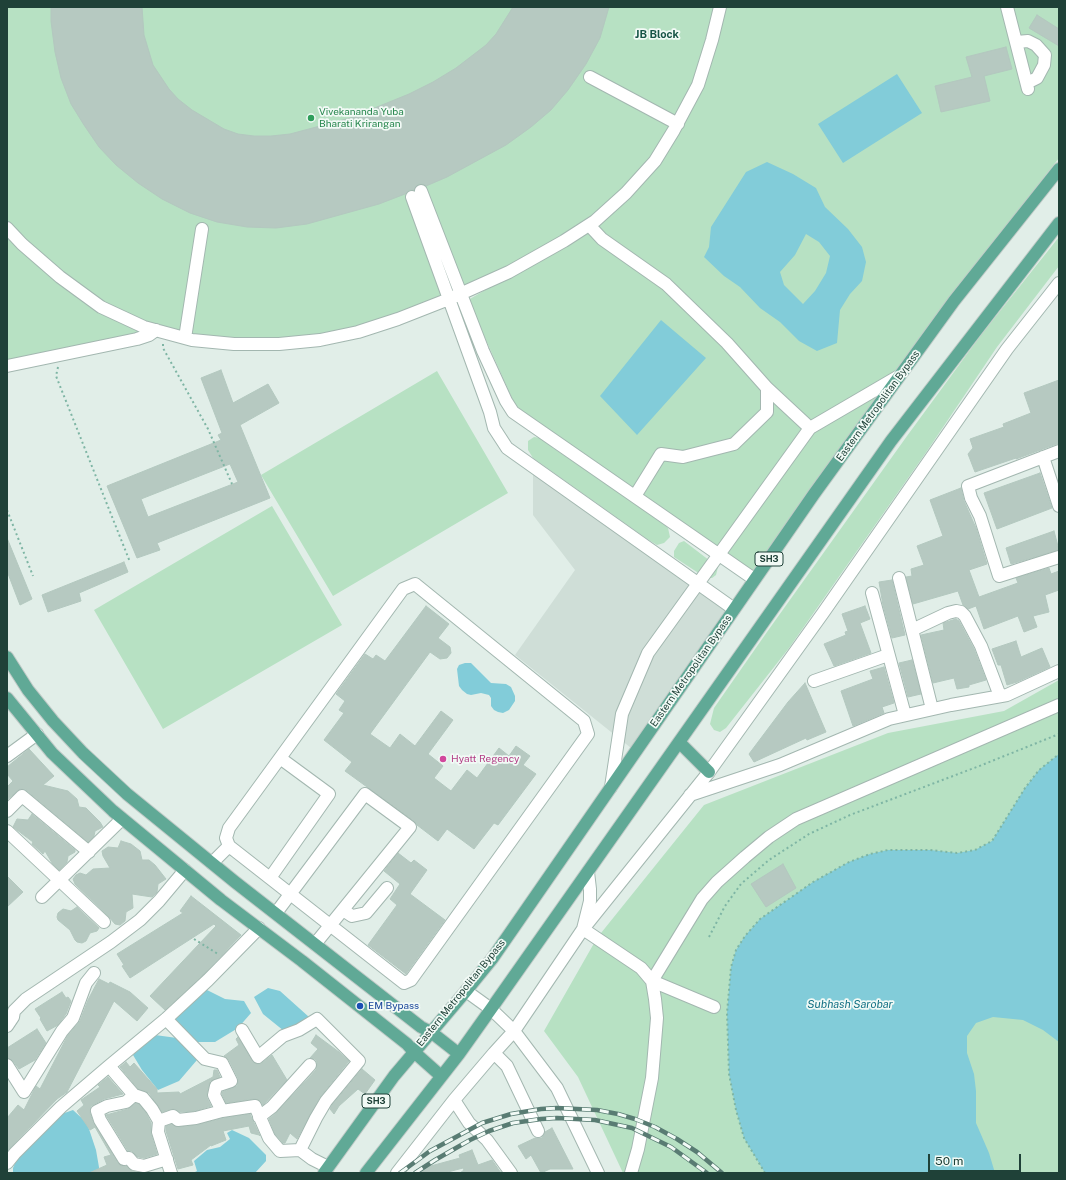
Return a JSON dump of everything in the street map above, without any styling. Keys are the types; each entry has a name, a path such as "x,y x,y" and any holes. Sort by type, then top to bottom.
{"main road":[{"name":"Eastern Metropolitan Bypass","path":"326,1170 394,1076 492,958 754,579 899,376 954,300 1059,169"},
{"path":"366,1173 459,1054 891,441 1059,223"},
{"path":"7,657 36,700 83,753 127,794 315,944 459,1054"},
{"path":"7,698 36,734 68,769 122,819 408,1044 414,1052 442,1076"},
{"path":"679,742 709,772"},
{"path":"68,769 83,753"}],"street":[{"path":"7,228 22,244 60,277 102,307 144,327 185,338 234,344 279,344 320,340 358,332 392,321 449,299 509,272 564,241 595,221 626,193 655,161 678,124 698,85 712,40 720,7"},
{"path":"1007,7 1028,86 1037,78 1044,65 1046,55 1036,45 1028,41 1017,42"},
{"path":"590,77 678,124"},
{"path":"734,609 507,448 494,428 490,412 449,299 417,194 461,294 488,363 506,401 513,412 754,579"},
{"path":"589,225 602,239 666,284 727,343 767,388 810,428"},
{"path":"185,338 202,230"},
{"path":"397,1173 454,1100 514,1031 583,929 709,772 823,613 1007,349 1059,283"},
{"path":"7,366 137,339 158,331"},
{"path":"611,787 622,714 648,653 810,428 899,376"},
{"path":"635,496 661,454 683,457 734,444 767,412 767,388"},
{"path":"1059,451 968,486 971,498 980,516 999,576 1059,557"},
{"path":"1043,457 1059,506"},
{"path":"899,578 932,709"},
{"path":"414,584 584,721 588,734 411,980 404,982 229,846 226,838 229,828 280,758 403,589 414,584"},
{"path":"872,593 905,715"},
{"path":"912,630 956,610 961,612 965,616 981,646 1000,696"},
{"path":"814,681 888,655"},
{"path":"690,795 780,765 889,719 1006,695 1059,671"},
{"path":"631,1173 638,1148 652,1078 656,1018 652,981 702,900 717,882 745,857 796,819 1059,704"},
{"path":"7,756 36,734"},
{"path":"270,878 329,794 280,758"},
{"path":"276,913 365,794 410,827 315,944"},
{"path":"7,812 22,796 89,852"},
{"path":"42,897 122,819"},
{"path":"7,831 104,922"},
{"path":"212,863 229,846"},
{"path":"7,1026 13,1017 11,1006 26,999 140,920 159,901 185,870"},
{"path":"583,929 590,901 588,872"},
{"path":"342,910 352,916 366,914 388,888"},
{"path":"7,1163 61,1107 166,1019 208,980 259,928"},
{"path":"583,929 641,968 652,981 714,1007"},
{"path":"7,1065 24,1092 62,1031 73,1018 86,983 94,973"},
{"path":"466,991 491,1009 514,1031 557,1088 598,1173"},
{"path":"166,1019 205,1059 222,1064 231,1081 216,1086 214,1095 222,1111"},
{"path":"242,1030 258,1057 283,1036 299,1030 317,1019 359,1061 326,1101 300,1150"},
{"path":"494,1053 507,1066 538,1131"},
{"path":"259,1117 272,1107 310,1065"},
{"path":"109,1066 134,1095 143,1098 159,1121 158,1132 171,1173"},
{"path":"134,1095 126,1102 107,1106 97,1111 100,1120 124,1159 129,1158 134,1164 144,1166 167,1159"},
{"path":"454,1100 470,1123 487,1140 511,1173"},
{"path":"159,1121 173,1116 178,1120 196,1118 222,1111 255,1106 269,1138 280,1150 300,1150 326,1170"}],"path":[{"path":"158,331 163,348 208,429 232,484"},
{"path":"62,354 56,376 130,562"},
{"path":"7,510 33,576"},
{"path":"708,937 725,906 742,884 769,860 809,834 850,815 1059,734"},
{"path":"765,1173 744,1138 736,1110 729,1074 728,1013 731,967 736,950 745,936 760,919 813,882 849,862 870,854 888,850 930,850 957,853 975,850 992,841 1025,788 1039,770 1059,754"},
{"path":"194,939 227,960"}],"shaded area":[{"path":"533,473 728,609 631,748 515,655 575,570 533,515"}],"green space":[{"path":"7,7 1059,7 1059,158 947,302 753,573 516,407 468,300 596,226 654,158 598,215 563,238 465,288 381,321 292,340 220,340 142,333 7,361"},
{"path":"1059,237 1059,266 997,347 927,451 789,648 726,728 720,732 714,730 710,724 714,708 767,632 981,335"},
{"path":"437,371 508,493 333,596 261,475"},
{"path":"534,437 541,438 553,448 661,521 668,528 670,537 664,543 657,545 533,458 528,450 528,441"},
{"path":"272,506 342,625 163,729 94,610"},
{"path":"684,541 718,567 716,575 712,578 706,578 674,557 674,551 679,543"},
{"path":"1059,680 1059,1173 623,1173 578,1077 544,1031 597,938 704,805 888,733 1004,711"}],"water":[{"path":"897,74 922,113 843,163 818,124"},
{"path":"767,162 793,174 816,188 825,207 848,229 862,247 866,262 862,281 850,294 840,310 837,343 817,351 799,341 780,322 760,308 740,287 724,276 704,257 709,247 711,227 746,172","holes":["806,234 819,242 830,256 826,273 815,291 803,304 784,285 780,272 795,255"]},
{"path":"661,320 706,358 637,435 600,396"},
{"path":"471,663 491,683 506,684 511,687 515,696 515,701 509,710 503,713 498,712 491,706 491,698 489,695 481,693 471,695 462,690 459,686 457,669 459,665"},
{"name":"Subhash Sarobar","path":"1059,754 1059,1042 1043,1030 1023,1020 993,1017 976,1023 967,1036 967,1053 974,1074 976,1091 976,1123 989,1153 995,1173 765,1173 744,1138 736,1110 729,1074 727,1013 731,967 736,950 745,936 760,919 813,882 849,862 870,854 888,850 930,850 957,853 975,850 992,841 1025,788 1039,770"},
{"path":"268,988 280,991 309,1017 302,1026 284,1031 263,1014 254,997"},
{"path":"205,989 225,999 244,1001 251,1013 238,1028 215,1042 196,1042 174,1020"},
{"path":"155,1035 177,1038 189,1046 197,1060 179,1081 158,1090 142,1070 133,1055"},
{"path":"73,1110 87,1123 96,1150 100,1173 13,1173 13,1168 18,1156 56,1116"},
{"path":"232,1130 249,1138 266,1155 266,1161 255,1173 193,1173 197,1171 194,1161 207,1150 220,1147 230,1139 227,1133"}],"building":[{"name":"Vivekananda Yuba Bharati Krirangan","path":"51,7 142,7 144,35 153,65 169,89 178,99 192,110 224,129 238,134 271,136 290,134 350,118 409,94 433,82 456,68 486,45 496,34 513,7 609,7 600,38 586,64 568,90 551,110 506,145 447,177 426,186 423,184 418,184 414,190 409,190 405,194 379,204 307,224 276,228 247,227 217,222 190,213 162,199 138,183 116,165 99,147 71,104 61,78 55,52 51,21"},
{"path":"1037,15 1059,29 1059,46 1029,28"},
{"path":"1006,47 1012,69 984,76 990,101 941,112 935,86 972,77 966,57"},
{"path":"221,370 233,403 268,384 279,403 240,425 270,498 157,543 160,550 137,558 107,486 221,440 218,435 222,433 201,378","holes":["230,464 238,482 148,517 141,499"]},
{"path":"1059,380 1059,443 975,472 968,454 973,448 970,439 1004,427 1003,424 1031,413 1024,393"},
{"path":"1040,473 1052,508 997,529 984,493"},
{"path":"961,488 964,501 976,528 987,564 969,570 979,597 1018,583 1016,578 1049,568 1051,574 1059,571 1059,590 1045,595 1049,612 1033,616 1037,627 1024,632 1018,616 984,629 976,606 968,609 963,605 958,591 913,604 906,577 912,576 911,569 924,565 917,546 943,536 930,500"},
{"path":"1054,531 1059,550 1011,564 1006,548"},
{"path":"7,538 32,599 20,605 7,571"},
{"path":"124,562 128,572 79,593 81,601 48,612 42,595"},
{"path":"892,580 905,635 892,638 883,605 879,582"},
{"path":"426,606 449,624 438,638 450,647 451,653 447,658 440,659 430,652 370,734 390,748 400,734 415,746 441,711 453,720 428,754 443,766 434,778 451,791 467,770 477,778 499,748 509,756 516,746 530,756 523,765 536,774 498,825 494,823 474,849 447,829 438,841 414,821 345,771 352,762 324,740 344,713 339,710 345,701 336,694 365,654 373,659 376,655 385,661"},
{"path":"865,606 870,619 860,623 871,653 834,666 824,644 846,635 845,632 848,631 842,614"},
{"path":"956,619 959,621 974,649 986,680 969,685 969,687 957,689 954,678 933,683 921,635 944,630 943,623"},
{"path":"1016,641 1021,657 1042,648 1050,667 1007,685 1001,665 998,665 992,649"},
{"path":"912,660 921,694 908,697 899,663"},
{"path":"884,667 894,703 882,707 884,713 853,726 841,691 873,679 870,671"},
{"path":"805,683 826,732 807,740 806,738 754,762 749,754 788,702"},
{"path":"29,749 54,776 43,785 68,791 77,799 79,807 86,808 100,822 103,827 95,831 94,836 88,842 26,790 20,789 7,800 7,787 13,781 7,774 7,767"},
{"path":"32,814 75,850 75,852 68,856 67,862 59,870 52,863 45,851 43,854 32,844 33,842 13,827 17,819 28,820"},
{"path":"121,841 131,844 140,851 142,860 149,860 166,879 158,884 157,892 152,897 132,894 133,908 126,912 125,921 120,925 115,924 75,884 73,879 80,873 86,875 93,869 110,868 103,856 102,851 108,847 118,848"},
{"path":"398,853 411,863 414,860 427,870 410,894 445,920 406,974 368,945 397,905 390,899 400,884 384,871"},
{"path":"783,864 796,888 766,907 751,884"},
{"path":"7,876 23,892 7,907"},
{"path":"191,896 241,935 203,975 165,1010 150,996 216,926 214,924 130,978 122,966 124,965 117,954 183,913 180,911"},
{"path":"77,907 99,928 97,931 90,933 86,941 82,943 75,940 70,930 58,920 57,917 58,913 63,909 71,911"},
{"path":"99,979 109,984 110,982 130,992 148,1008 137,1021 114,1001 67,1092 57,1099 7,1151 7,1118 18,1105 24,1110 36,1086 40,1089 68,1035 80,1021 88,1000"},
{"path":"62,992 66,998 68,997 71,1001 66,1014 58,1025 47,1031 35,1009"},
{"path":"37,1029 46,1043 35,1060 19,1069 13,1061 7,1058 7,1048"},
{"path":"316,1035 349,1061 320,1097 297,1139 290,1133 285,1143 283,1143 275,1134 269,1119 316,1070 317,1062 315,1059 310,1058 318,1049 311,1043"},
{"path":"238,1037 254,1063 262,1063 272,1055 287,1080 263,1105 259,1100 254,1099 226,1103 222,1094 222,1092 237,1086 238,1078 229,1060 224,1056 239,1045 236,1039"},
{"path":"126,1062 130,1067 134,1063 157,1089 157,1093 179,1092 180,1094 213,1077 214,1070 217,1070 220,1077 210,1081 207,1093 207,1098 211,1106 195,1111 180,1112 174,1109 162,1112 149,1093 138,1089 120,1067"},
{"path":"362,1069 375,1080 365,1094 358,1089 339,1106 334,1114 330,1109 332,1105"},
{"path":"108,1077 123,1094 104,1099 91,1106 90,1113 93,1122 118,1163 121,1166 126,1166 132,1171 141,1173 89,1173 107,1165 104,1157 111,1155 95,1127 90,1130 77,1111 84,1105 81,1100 100,1087 98,1085"},
{"path":"136,1103 139,1104 146,1113 151,1123 151,1134 157,1154 144,1158 138,1157 132,1151 128,1151 106,1115 128,1109"},
{"path":"250,1114 260,1136 251,1133 249,1126 223,1131 226,1140 211,1145 191,1160 193,1165 178,1169 166,1131 166,1126 172,1124 179,1127 197,1125 224,1118"},
{"path":"552,1128 573,1169 550,1169 541,1173 531,1155 526,1159 518,1146 535,1138 542,1138 545,1132"},
{"path":"472,1150 478,1165 492,1160 501,1173 460,1173 464,1170 463,1168 444,1173 416,1173 416,1170 460,1158 459,1155"}],"railway":[{"path":"400,1173 430,1151 482,1123 511,1114 557,1108 597,1110 635,1119 655,1127 677,1139 697,1152 722,1173"},
{"path":"415,1173 470,1140 489,1131 513,1123 557,1118 595,1120 632,1128 671,1147 707,1173"}],"place":[{"name":"Vivekananda Yuba Bharati Krirangan","path":"311,118"},
{"name":"Hyatt Regency","path":"443,759"},
{"name":"EM Bypass","path":"360,1006"}],"district":[{"name":"JB Block","path":"657,35"}]}
